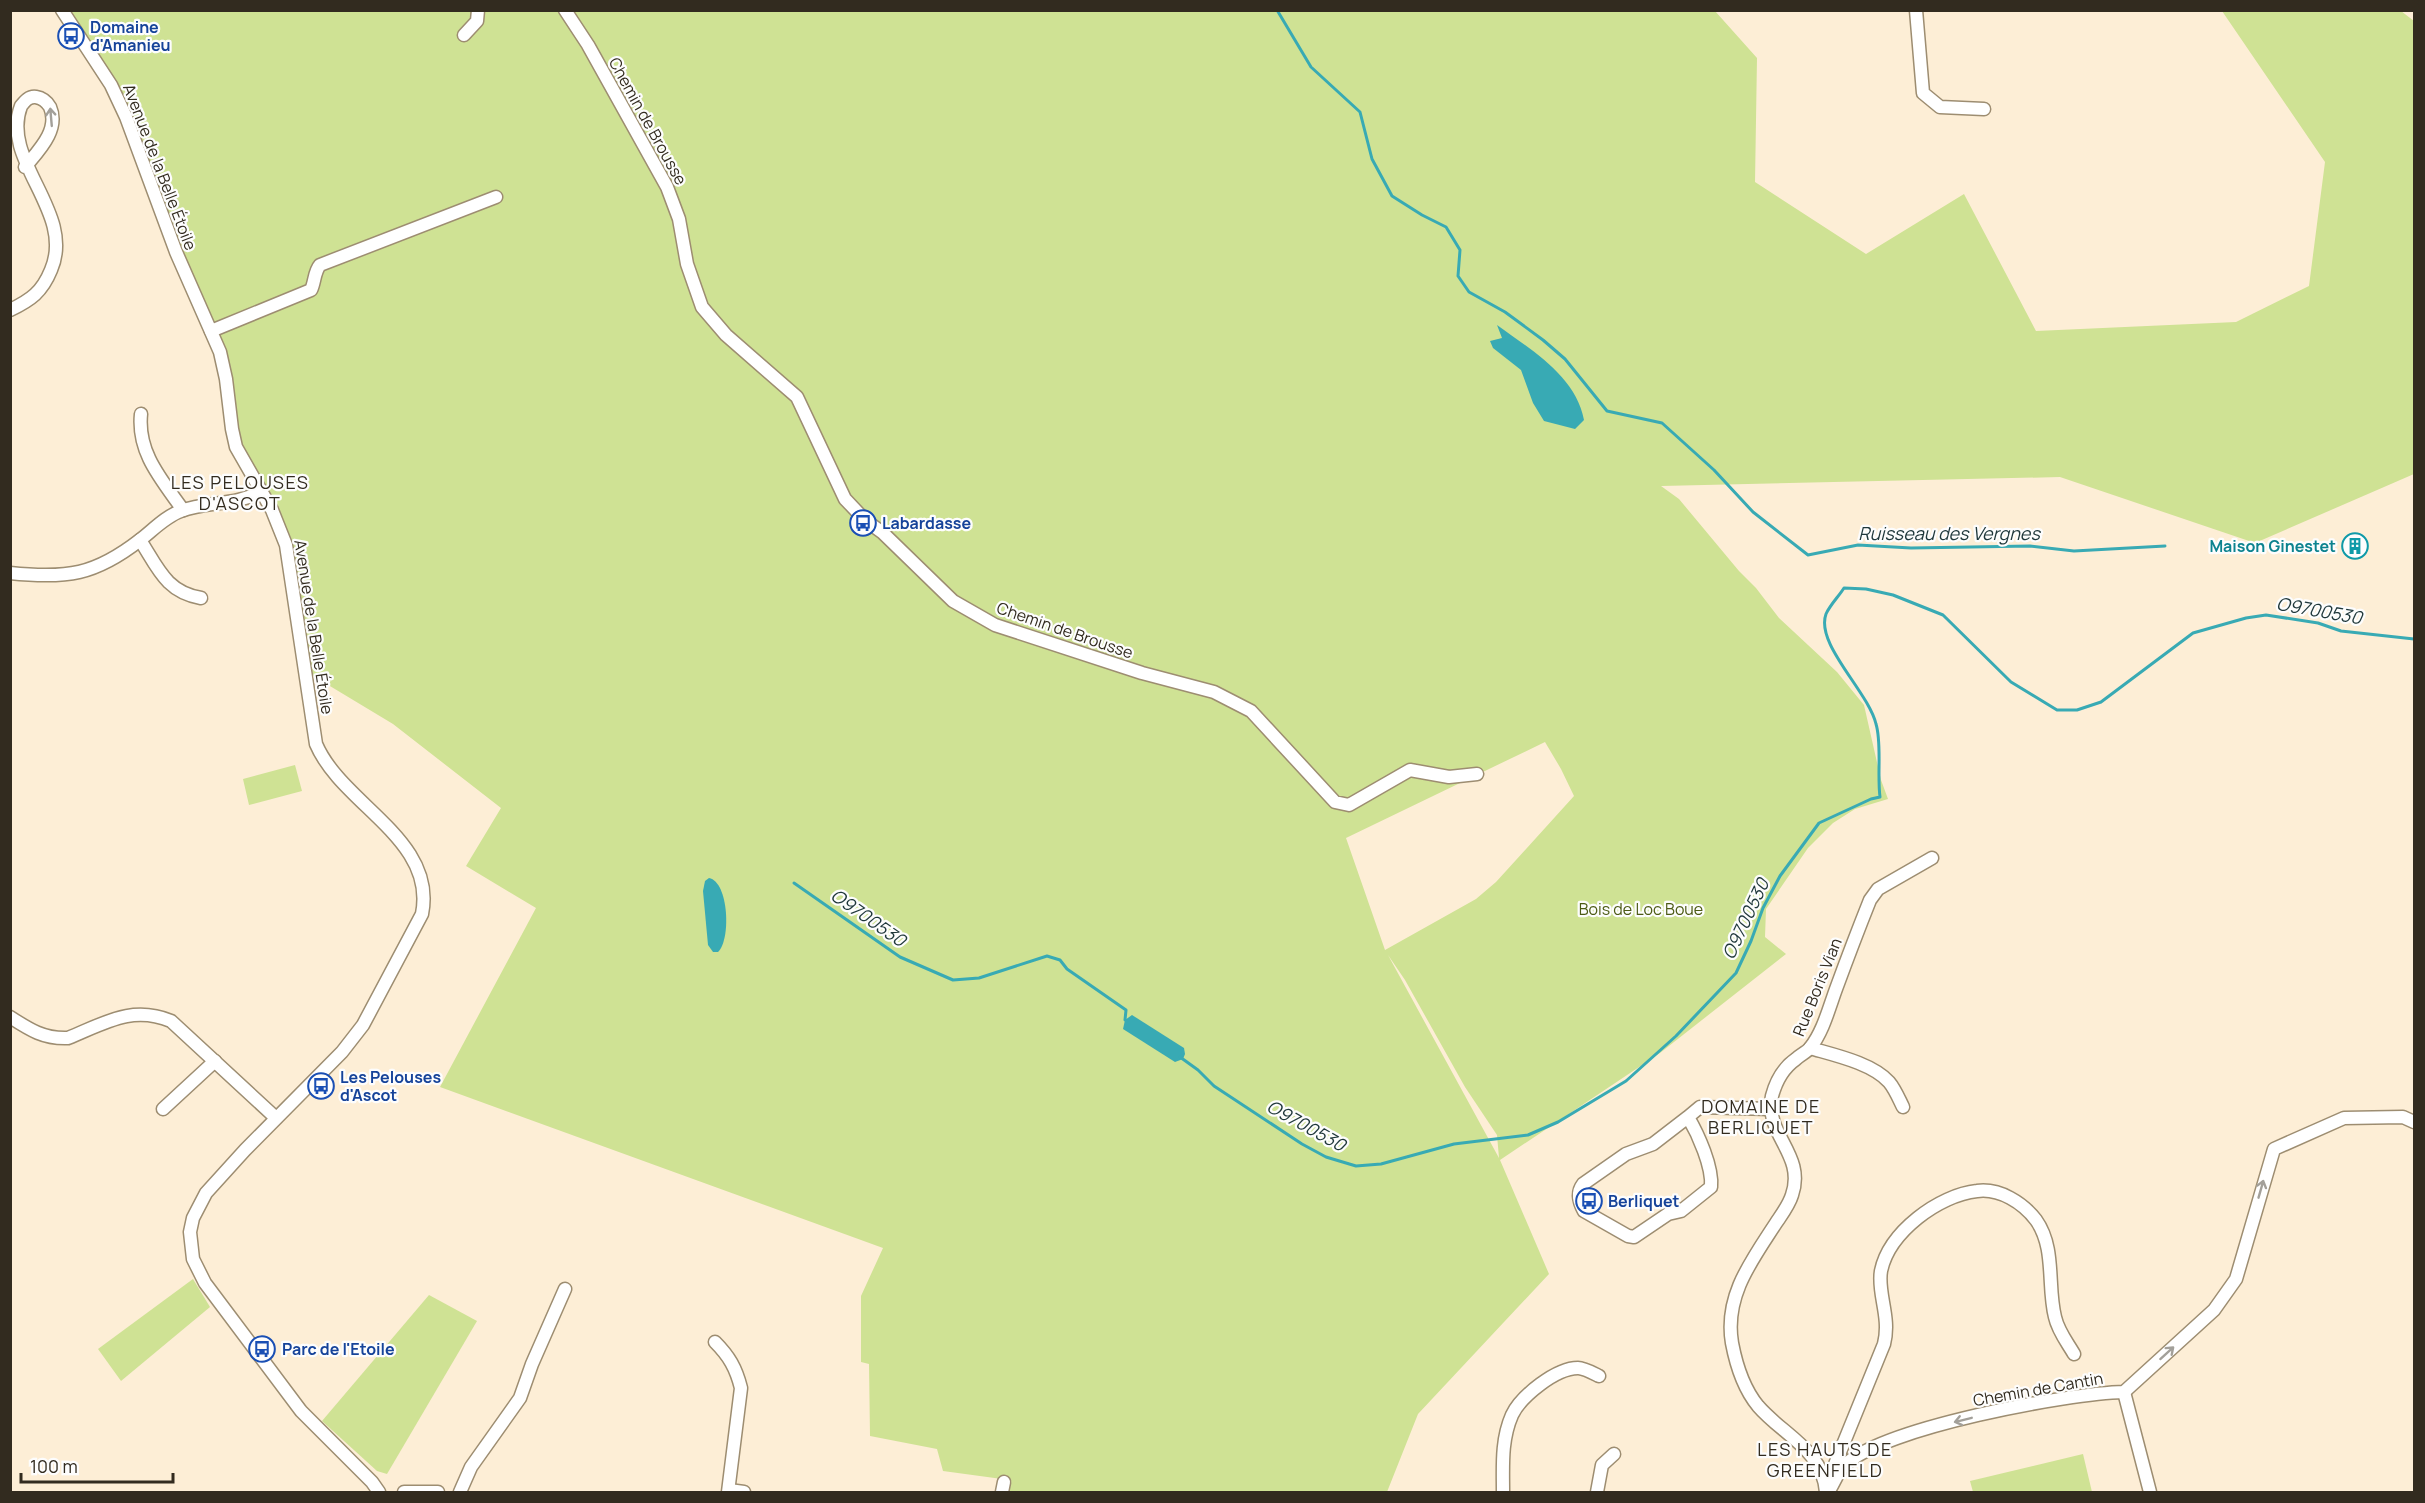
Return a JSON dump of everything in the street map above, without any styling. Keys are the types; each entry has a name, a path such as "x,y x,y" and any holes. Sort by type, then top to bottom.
{"street":[{"name":"Avenue de la Belle Étoile","path":"62,10 111,85 126,117 176,252 211,331 226,379 234,439 239,454 278,522 288,554 316,744 330,767 409,852 420,869 425,896 422,914 416,930 363,1025 342,1052 227,1169 198,1206 193,1218 190,1246 197,1271 301,1412 372,1482 379,1492"},
{"path":"464,35 477,21 478,10"},
{"name":"Chemin de Brousse","path":"565,10 588,45 667,187 679,219 687,264 702,307 726,335 797,397 845,500 953,601 995,625 1142,673 1214,692 1251,711 1335,802 1349,805 1410,770 1449,777 1477,774"},
{"path":"1916,10 1923,93 1940,107 1984,109"},
{"path":"10,310 33,299 41,291 55,262 56,243 52,226 18,152 14,134 15,111 26,100 37,97 46,102 53,117 52,130 25,167"},
{"path":"211,331 311,290 316,270 320,264 488,196"},
{"path":"141,414 140,427 145,452 183,510"},
{"path":"10,573 82,572 104,565 172,515 183,510 249,498 261,491"},
{"path":"140,540 175,590 201,598"},
{"name":"Rue Boris Vian","path":"1770,1109 1776,1086 1784,1069 1810,1048 1824,1023 1870,900 1878,889 1932,858"},
{"path":"10,1017 33,1032 59,1039 69,1038 126,1016 144,1014 158,1016 171,1021 276,1118"},
{"path":"1810,1048 1843,1057 1867,1067 1889,1082 1903,1107"},
{"path":"163,1108 215,1061"},
{"path":"1688,1118 1697,1131 1710,1174 1711,1187 1681,1211 1668,1214 1634,1237 1628,1236 1584,1211 1578,1197 1579,1189 1583,1184 1626,1154 1653,1144 1700,1107 1770,1109 1775,1126 1794,1165 1794,1185 1787,1205 1741,1279 1731,1310 1732,1342 1741,1373 1751,1395 1771,1420 1809,1452 1818,1465 1827,1492"},
{"name":"Chemin de Cantin","path":"1827,1492 1845,1465 1853,1459 1863,1452 1910,1433 1995,1412 2099,1392 2124,1392 2214,1310 2236,1279 2274,1149 2344,1118 2403,1117 2415,1122"},
{"path":"1827,1492 1829,1477 1884,1344 1887,1321 1881,1273 1890,1246 1909,1225 1951,1198 1979,1190 2013,1197 2036,1221 2047,1246 2054,1315 2074,1354"},
{"path":"460,1492 471,1467 520,1398 532,1364 565,1289"},
{"path":"715,1342 729,1356 737,1371 741,1388 728,1491 744,1492"},
{"path":"1503,1492 1503,1448 1513,1413 1538,1385 1554,1375 1578,1368 1599,1376"},
{"path":"2124,1392 2150,1492"},
{"path":"1597,1492 1602,1465 1614,1454"},
{"path":"404,1492 438,1492"}],"green space":[{"name":"Bois de Loc Boue","path":"63,11 1715,11 1757,58 1755,182 1866,254 1964,194 2036,331 2236,322 2309,286 2325,162 2222,11 2401,11 2414,21 2414,474 2255,543 2060,477 1661,486 1679,499 1779,618 1837,672 1864,705 1881,780 1888,799 1855,809 1833,823 1808,848 1766,909 1765,937 1786,954 1660,1053 1500,1160 1549,1274 1418,1414 1387,1492 1001,1492 1002,1479 943,1471 937,1449 870,1436 869,1364 861,1362 861,1296 883,1248 440,1087 536,908 466,866 501,808 393,724 305,671 289,562 243,462 226,379 126,117","holes":["1545,742 1574,796 1496,882 1476,899 1385,950 1346,838","1388,955 1405,980 1465,1087 1497,1135 1499,1158"]},
{"path":"295,765 302,791 249,805 243,779"},
{"path":"193,1279 210,1307 121,1381 98,1349"},
{"path":"429,1295 477,1321 387,1474 377,1471 322,1421"},
{"path":"2083,1454 2092,1492 1973,1492 1970,1481"}],"water":[{"path":"1497,325 1550,365 1572,390 1584,420 1575,429 1544,421 1533,403 1521,370 1493,348 1490,341 1502,338"},
{"path":"709,878 716,882 721,890 726,912 725,936 718,952 713,952 708,945 703,891 705,881"},
{"path":"1132,1015 1184,1048 1183,1059 1175,1062 1123,1029 1125,1020"}],"waterway":[{"name":"Ruisseau des Vergnes","path":"1277,10 1311,67 1360,112 1372,159 1392,196 1446,227 1460,250 1458,276 1469,292 1505,312 1543,340 1565,359 1607,411 1662,423 1714,470 1753,512 1808,555 1858,545 1911,548 2030,546 2074,551 2165,546"},
{"name":"O9700530","path":"1180,1057 1214,1086 1302,1144 1326,1157 1356,1166 1381,1164 1454,1144 1528,1135 1558,1122 1626,1081 1676,1036 1736,973 1763,908 1780,876 1819,823 1880,797 1879,740 1876,724 1863,697 1835,653 1825,626 1826,614 1844,588 1866,589 1893,595 1943,615 2011,682 2057,710 2077,710 2101,702 2193,633 2246,618 2266,615 2318,623 2341,631 2414,639"},
{"name":"O9700530","path":"794,883 900,957 953,980 979,978 1047,956 1060,960 1067,969 1126,1010 1125,1020 1127,1021"}],"place":[{"name":"Domaine d'Amanieu","path":"71,36"},
{"name":"Labardasse","path":"863,523"},
{"name":"Maison Ginestet","path":"2355,546"},
{"name":"Les Pelouses d'Ascot","path":"321,1086"},
{"name":"Berliquet","path":"1589,1201"},
{"name":"Parc de l'Etoile","path":"262,1349"}],"district":[{"name":"LES PELOUSES D'ASCOT","path":"240,493"},
{"name":"DOMAINE DE BERLIQUET","path":"1761,1117"},
{"name":"LES HAUTS DE GREENFIELD","path":"1825,1460"}]}
